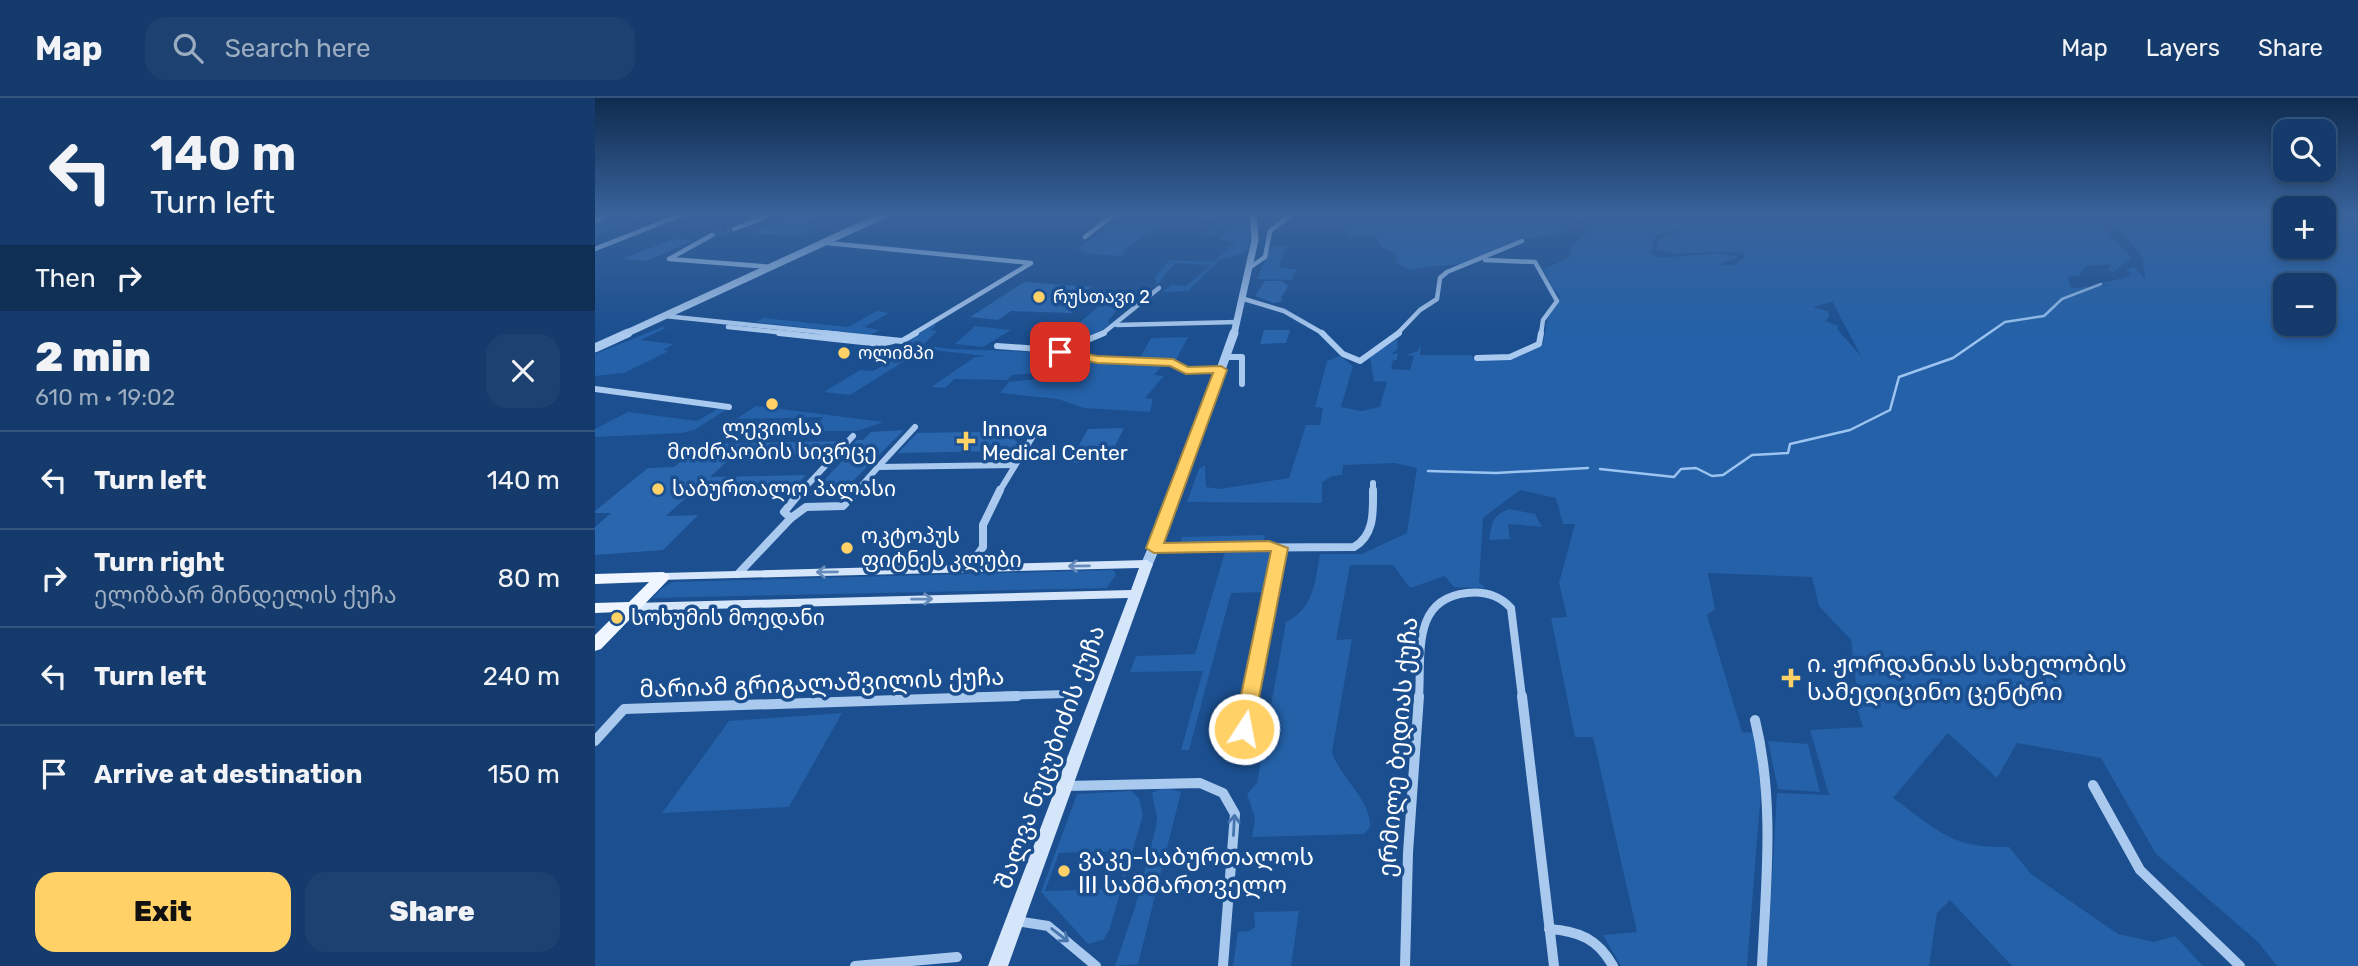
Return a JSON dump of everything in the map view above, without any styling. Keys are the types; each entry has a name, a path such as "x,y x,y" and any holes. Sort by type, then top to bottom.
{"main road":[{"path":"595,579 1147,564"},
{"name":"შალვა ნუცუბიძის ქუჩა","path":"998,966 1147,564"},
{"path":"595,645 663,577"},
{"path":"595,608 1136,594"}],"street":[{"path":"679,254 669,259 773,267"},
{"path":"595,348 803,254"},
{"path":"664,316 729,323 730,328 881,344 894,340 902,341 1031,263 934,254"},
{"path":"1147,564 1227,357 1255,254"},
{"path":"1252,266 1262,262 1268,254"},
{"path":"1244,299 1254,299 1314,329 1345,357 1360,361 1392,340 1420,310 1437,299 1443,275 1494,254"},
{"path":"1477,358 1510,357 1539,344 1543,320 1556,301 1535,262 1518,259 1478,260"},
{"path":"1060,352 1091,342 1117,325 1159,288"},
{"path":"1117,325 1237,322"},
{"path":"997,346 1060,352 1097,360 1173,363 1186,370 1221,370"},
{"path":"1227,357 1242,357 1242,384"},
{"path":"595,389 729,407"},
{"path":"738,574 806,507 843,506 915,427"},
{"path":"968,568 983,547 983,525 989,507 1036,431"},
{"path":"791,519 784,512 786,507 853,436"},
{"path":"878,467 1014,465"},
{"path":"1154,548 1345,548 1362,544 1369,534 1373,482"},
{"path":"1244,729 1280,548"},
{"name":"ერმილე ბედიას ქუჩა","path":"1405,966 1408,853 1425,618 1428,609 1437,601 1455,595 1495,596 1506,600 1511,608 1554,966"},
{"name":"მარიამ გრიგალაშვილის ქუჩა","path":"595,741 624,709 1065,694"},
{"path":"1755,720 1762,745 1766,809 1762,966"},
{"path":"1066,786 1200,783 1218,787 1232,800 1235,814 1223,966"},
{"path":"2093,785 2140,870 2240,966"},
{"path":"1015,921 1048,926 1096,966"},
{"path":"1549,929 1579,931 1592,936 1612,966"},
{"path":"855,966 957,957"}],"shaded area":[{"path":"1092,254 1124,254 1124,256"},
{"path":"1223,254 1242,254 1220,260 1188,291 1163,292 1171,285 1186,286 1211,265 1175,263 1157,285 1155,278 1169,260 1213,262"},
{"path":"1268,254 1284,254 1279,268 1296,269 1292,280 1257,279"},
{"path":"1397,254 1488,254 1467,262 1410,270 1395,262"},
{"path":"1570,254 1652,254 1659,258 1723,254 1739,257 1721,263 1722,265 1733,265 1744,258 1743,254 2127,254 2131,258 2113,272 2108,270 2111,265 2109,264 2086,266 2079,276 2068,277 2071,288 2113,285 2098,284 2127,277 2132,273 2126,270 2134,267 2145,279 2143,258 2139,254 2273,254 2273,259 2336,259 2336,254 2358,254 2358,966 2277,966 2258,942 2156,854 2101,758 2017,743 1997,778 1948,733 1893,798 1934,828 1958,841 1989,847 2009,847 2031,874 2118,934 2154,942 2175,936 2203,966 2012,966 1950,900 1937,913 1929,966 1767,966 1777,793 1829,795 1810,730 1863,727 1849,684 1856,684 1851,640 1819,606 1812,577 1708,573 1715,609 1707,615 1742,732 1755,733 1761,791 1747,966 1621,966 1603,935 1637,932 1593,737 1575,737 1551,618 1567,617 1559,583 1575,524 1563,524 1556,498 1520,490 1483,518 1479,582 1485,588 1454,587 1445,576 1410,588 1393,565 1350,565 1336,640 1352,639 1332,752 1341,771 1366,807 1370,827 1364,834 1252,837 1255,818 1247,794 1257,783 1286,622 1308,602 1320,554 1362,554 1407,533 1417,468 1395,463 1343,465 1342,475 1332,476 1322,482 1322,503 1187,502 1199,469 1205,465 1206,487 1219,489 1289,478 1306,425 1320,425 1323,408 1315,407 1327,361 1340,356 1353,366 1341,407 1361,411 1380,407 1387,381 1374,382 1370,357 1397,339 1398,349 1390,355 1398,353 1397,360 1393,360 1391,369 1410,370 1414,356 1406,355 1418,351 1421,343 1420,355 1472,355 1474,360 1515,358 1543,344 1547,320 1560,296 1550,284 1544,269 1570,257","holes":["1835,301 1833,303 1861,356 1837,329 1839,326 1825,321 1830,316 1827,311 1813,307"]},
{"path":"1115,302 1110,307 1118,308 1108,321 1110,324 1096,334 1072,346 1046,345 1044,333 1077,325 1100,305"},
{"path":"877,311 889,313 864,327 880,330 871,335 755,322 764,318 848,327"},
{"path":"937,325 930,330 937,331 923,345 950,349 1036,352 1095,361 1163,365 1154,375 1164,376 1145,398 1153,399 1150,412 1084,408 1058,399 1000,393 1009,382 1045,378 1050,372 1012,375 1007,380 954,379 945,388 931,387 975,357 986,356 924,349 850,395 824,392 860,370 873,371 911,350 902,345"},
{"path":"975,326 1011,330 983,347 955,344"},
{"path":"662,327 666,328 640,340 674,344 663,350 669,351 624,373 595,376 595,354"},
{"path":"1188,337 1176,360 1139,360 1151,338"},
{"path":"756,406 884,422 857,431 814,431 823,417 736,419"},
{"path":"721,407 729,408 694,430 682,433 595,437 595,429 628,412 697,421"},
{"path":"1509,509 1535,514 1542,527 1508,524 1510,539 1489,540 1496,517"},
{"path":"1265,535 1262,551 1276,551 1267,592 1231,593 1189,750 1181,750 1203,671 1130,672 1136,656 1195,654 1228,542 1181,542 1182,537"},
{"path":"1113,570 1116,574 1107,588 653,598 662,588 673,582"},
{"path":"842,713 789,807 662,813 729,721"},
{"path":"1768,741 1808,744 1820,792 1778,789"},
{"path":"1164,787 1181,792 1138,964 1115,966 1135,907 1155,831 1157,818 1152,793"},
{"path":"1131,791 1139,798 1143,815 1109,931 1103,940 1088,944 1041,892 1077,794","holes":["1130,851 1118,889 1045,891 1059,853"]},
{"path":"1299,911 1291,966 1233,966 1238,932 1249,931 1255,927 1254,912"}],"building":[{"path":"636,254 663,254 646,261 622,259"},
{"path":"1265,281 1282,281 1288,286 1281,298 1283,301 1274,303 1255,296"},
{"name":"რუსთავი 2","path":"1024,282 1091,287 1071,304 1082,304 1072,313 1011,311 998,320 970,317"},
{"path":"1264,330 1290,330 1286,343 1260,344"},
{"path":"1124,428 1107,462 1069,463 1088,429"},
{"path":"904,430 841,493 810,495 850,453 844,454 857,440 863,440 871,432"},
{"name":"Innova Medical Center","path":"1018,431 1013,438 1019,444 1004,451 898,453 917,433"},
{"path":"841,441 829,454 733,456 710,477 806,475 788,494 689,495 666,516 698,515 663,550 595,555 595,527 611,513 595,511 648,468 674,467 702,444"}],"waterway":[{"path":"1600,469 1674,477 1681,469 1696,468 1712,476 1723,475 1752,455 1788,453 1790,444 1850,430 1890,410 1899,377 1953,358 2005,322 2044,316 2062,299 2101,284"},
{"path":"1428,471 1496,473 1588,468"}],"place":[{"name":"რუსთავი 2","path":"1039,297"},
{"name":"ოლიმპი","path":"844,353"},
{"name":"ლევიოსა მოძრაობის სივრცე","path":"772,404"},
{"name":"Innova Medical Center","path":"966,441"},
{"name":"საბურთალო პალასი","path":"658,489"},
{"name":"ოკტოპუს ფიტნეს კლუბი","path":"847,548"},
{"name":"სოხუმის მოედანი","path":"617,618"},
{"name":"ი. ჟორდანიას სახელობის სამედიცინო ცენტრი","path":"1791,678"},
{"name":"ვაკე-საბურთალოს III სამმართველო","path":"1064,871"}],"route":[{"path":"1060,352 1097,360 1173,363 1186,370 1221,370 1154,548 1280,548 1244,729"}]}
